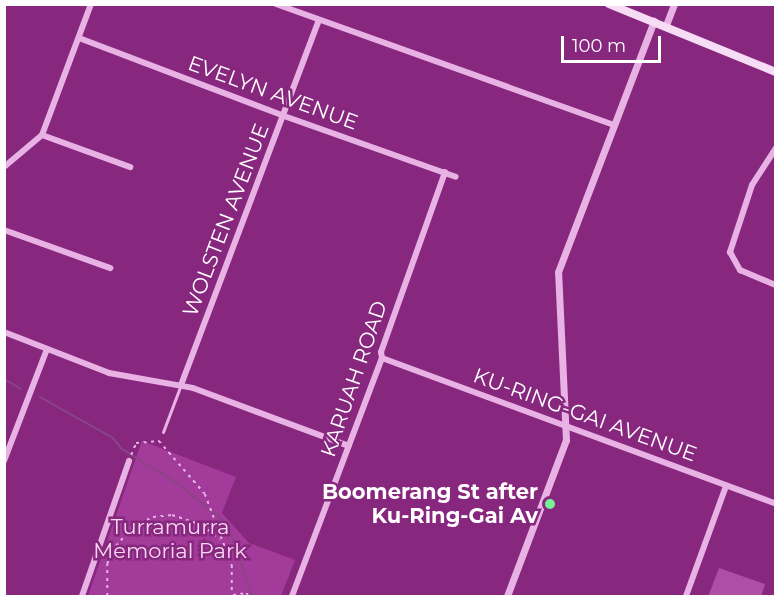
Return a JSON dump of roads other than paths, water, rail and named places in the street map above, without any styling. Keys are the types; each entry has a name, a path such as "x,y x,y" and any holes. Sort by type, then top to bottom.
{"main road":[{"path":"609,4 666,25 776,72"}],"street":[{"path":"4,167 42,135 92,4"},
{"path":"276,4 614,125"},
{"path":"666,25 674,4"},
{"name":"WOLSTEN AVENUE","path":"181,385 319,20"},
{"path":"507,597 566,440 568,427 558,272 654,21"},
{"name":"EVELYN AVENUE","path":"79,38 284,116 456,177"},
{"path":"42,135 130,167"},
{"path":"776,148 752,185 730,252 740,270 776,285"},
{"name":"KARUAH ROAD","path":"292,596 382,358 381,352 445,172"},
{"path":"4,230 110,268"},
{"path":"4,332 109,373 181,385 349,446"},
{"path":"4,461 47,349"},
{"name":"KU-RING-GAI AVENUE","path":"382,358 776,504"},
{"path":"82,597 129,459"},
{"path":"686,597 726,486"}],"lane":[{"name":"WOLSTEN AVENUE","path":"163,432 181,385"}],"waterway":[{"path":"4,379 21,389"},
{"path":"40,397 113,438 122,449 177,483 228,524 252,596"}],"place":[{"name":"Boomerang St after Ku-Ring-Gai Av","path":"550,504"}],"park label":[{"name":"Turramurra Memorial Park","path":"170,539"}]}
